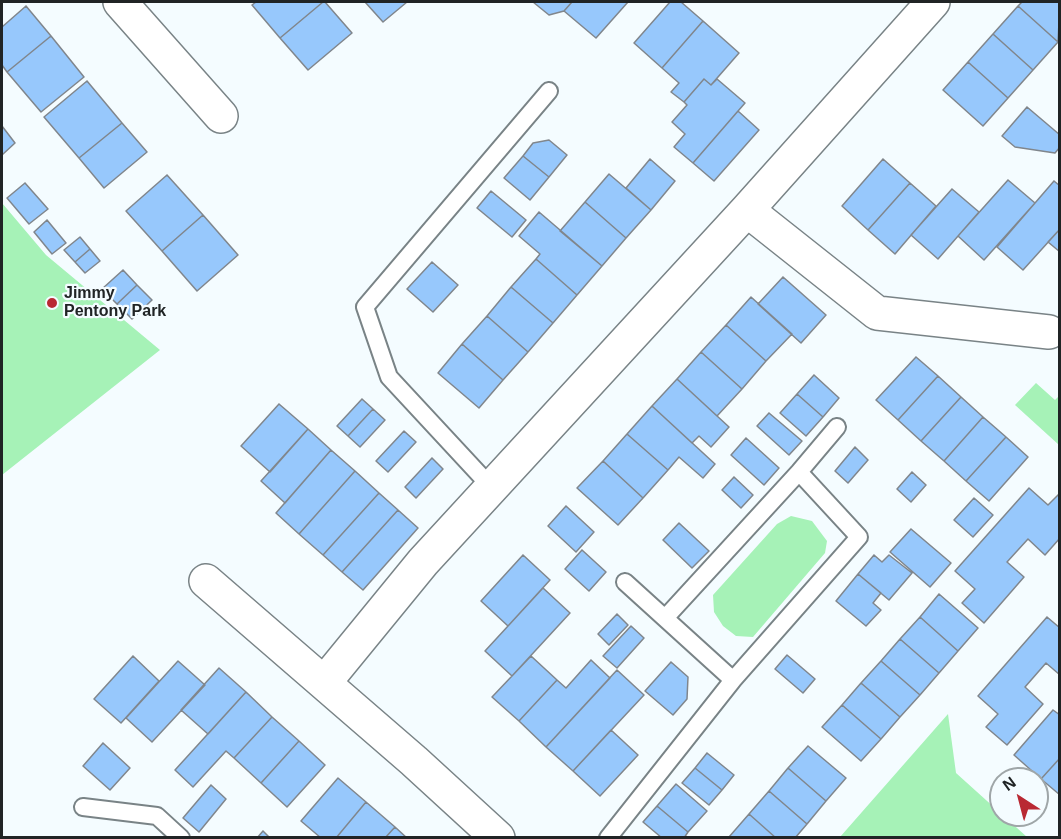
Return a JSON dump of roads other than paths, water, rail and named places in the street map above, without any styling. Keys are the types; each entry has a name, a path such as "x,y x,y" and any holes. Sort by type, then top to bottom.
{"street":[{"path":"120,2 221,116"},
{"path":"324,683 423,562 747,210 933,2"},
{"path":"747,210 877,313 1049,332"},
{"path":"206,581 498,837"}],"lane":[{"path":"492,488 389,377 365,307 549,91"},
{"path":"666,617 799,472 837,427"},
{"path":"608,837 733,680 859,537 799,472"},
{"path":"626,582 733,680"},
{"path":"83,807 157,816 181,837"}],"place":[{"name":"Jimmy Pentony Park","path":"52,303"}]}
